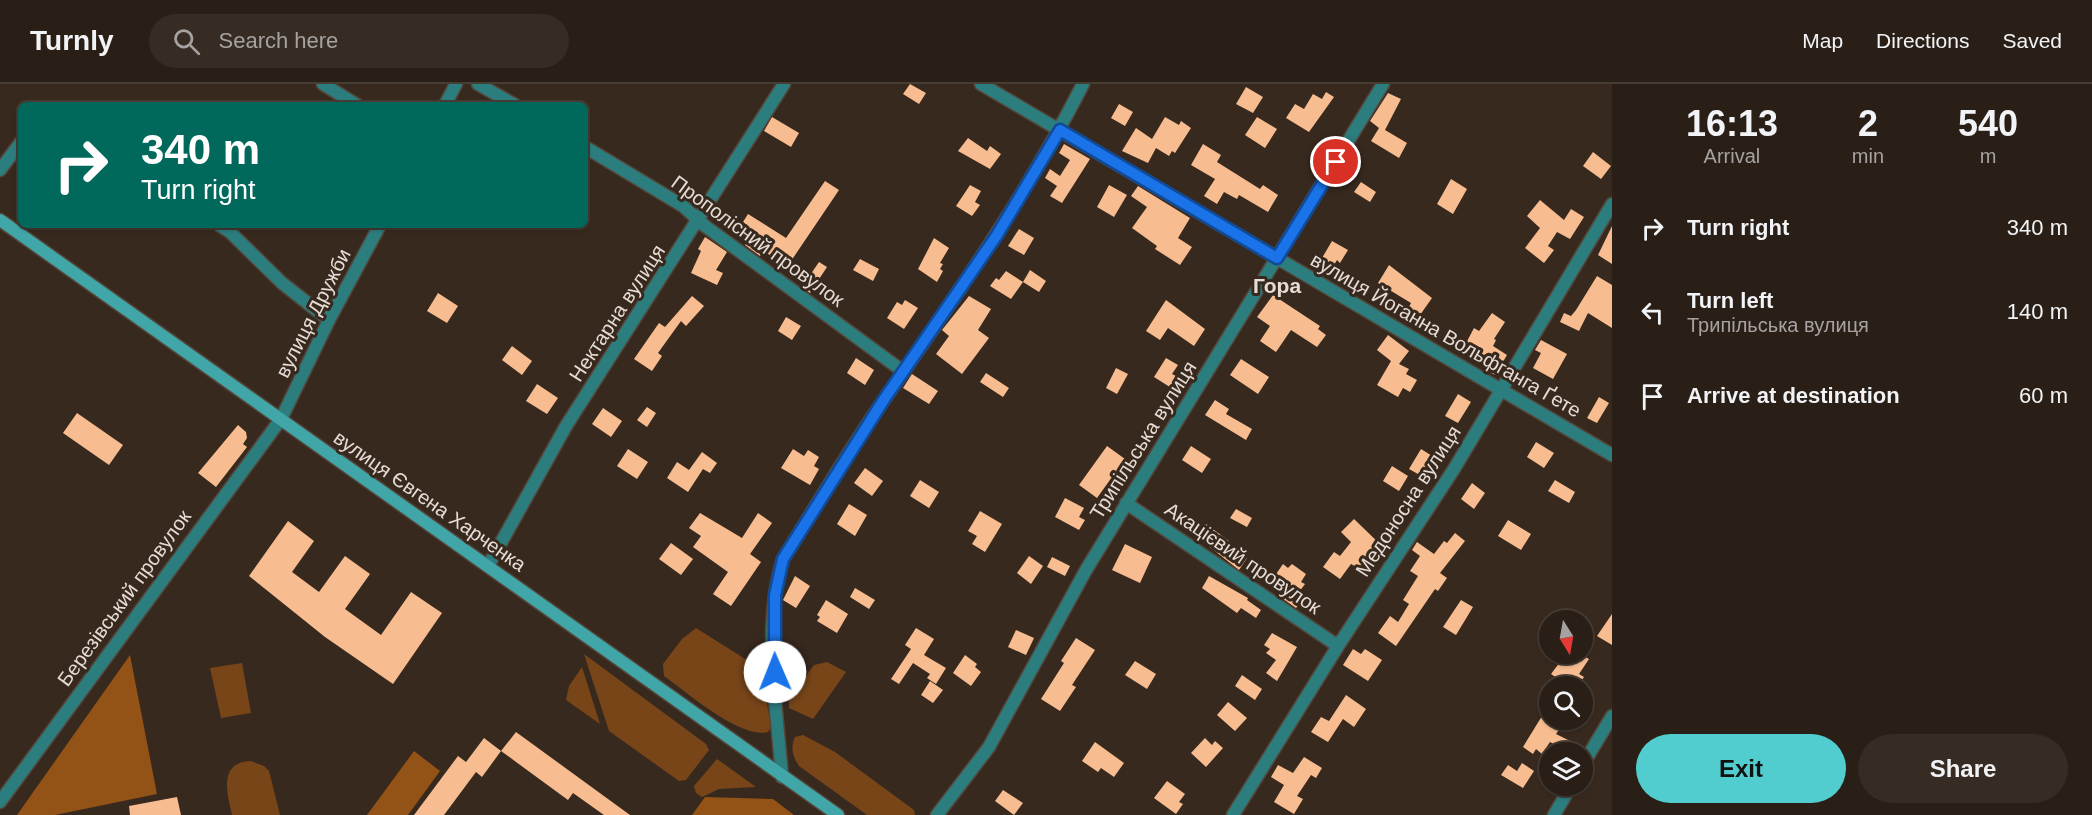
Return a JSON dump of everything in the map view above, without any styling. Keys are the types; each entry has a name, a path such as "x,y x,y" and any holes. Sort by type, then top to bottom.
{"main road":[{"name":"вулиця Євгена Харченка","path":"0,220 838,815"}],"street":[{"path":"323,84 352,102"},
{"path":"447,102 456,84"},
{"path":"478,84 510,102"},
{"name":"Нектарна вулиця","path":"488,566 566,426 784,84"},
{"name":"вулиця Йоганна Вольфганга Ґете","path":"981,84 1612,455"},
{"path":"782,777 775,679 774,614 777,578 783,559 904,372 997,235 1060,130 1083,84"},
{"name":"Трипільська вулиця","path":"937,815 989,747 1086,570 1383,84"},
{"path":"0,170 18,146"},
{"name":"Прополісний провулок","path":"588,149 683,206 904,372"},
{"name":"Медоносна вулиця","path":"1233,815 1338,646 1454,469 1612,204"},
{"path":"224,228 282,283 329,320"},
{"name":"вулиця Дружби","path":"281,419 329,320 378,228"},
{"name":"Березівський провулок","path":"0,802 281,419"},
{"name":"Акацієвий провулок","path":"1126,503 1338,646"},
{"path":"1593,748 1612,716"},
{"path":"1554,815 1565,796"}],"shaded area":[{"path":"696,628 758,667 763,679 771,727 768,732 743,729 729,722 664,676 663,664 682,639"},
{"path":"584,654 706,744 709,750 686,780 679,781 609,731"},
{"path":"130,655 157,794 55,815 17,815"},
{"path":"827,662 846,672 813,719 789,708 789,698 814,665"},
{"path":"242,663 251,713 221,718 210,668"},
{"path":"582,667 600,724 566,700 569,686"},
{"path":"803,735 835,752 914,810 915,815 867,815 799,766 792,749 795,737"},
{"path":"414,751 440,771 408,815 367,815"},
{"path":"717,759 756,787 719,789 702,797 696,793 694,786"},
{"path":"251,761 264,766 269,771 280,815 232,815 227,789 229,773 233,767"},
{"path":"705,797 773,799 794,815 692,815"}],"building":[{"path":"910,84 926,93 919,104 903,94"},
{"path":"1246,87 1263,97 1253,113 1236,104"},
{"path":"1326,92 1334,97 1309,132 1286,118 1295,104 1304,109 1313,94 1322,99"},
{"path":"1388,93 1401,99 1385,130 1407,143 1399,158 1371,141 1379,128 1370,121"},
{"path":"1119,104 1133,112 1125,126 1111,118"},
{"path":"772,117 799,133 791,147 764,131"},
{"path":"1165,117 1179,125 1181,121 1191,128 1175,153 1172,151 1169,156 1156,148 1148,163 1122,151 1136,128 1152,139"},
{"path":"1257,117 1277,129 1265,148 1245,135"},
{"path":"968,138 987,151 990,146 1001,154 990,169 958,151"},
{"path":"1064,144 1090,159 1062,203 1050,196 1057,186 1045,178 1050,169 1060,176 1070,160 1059,153"},
{"path":"1203,144 1221,155 1217,162 1260,189 1263,185 1278,195 1268,212 1239,195 1237,199 1224,192 1217,204 1204,196 1215,179 1191,165"},
{"path":"1593,152 1611,166 1601,179 1583,166"},
{"path":"1451,179 1467,189 1453,214 1437,204"},
{"path":"825,181 839,190 787,267 764,251 760,256 745,245 749,240 740,236 747,225 743,222 748,214 786,238"},
{"path":"1361,182 1376,192 1370,202 1354,192"},
{"path":"970,185 981,191 975,202 980,205 972,216 956,206"},
{"path":"1109,185 1127,195 1114,217 1097,207"},
{"path":"1138,186 1190,218 1178,238 1192,247 1180,265 1155,249 1157,246 1132,228 1147,207 1131,196"},
{"path":"1540,200 1564,220 1571,209 1584,217 1570,239 1557,232 1548,246 1554,250 1544,263 1525,248 1540,228 1527,216"},
{"path":"1612,226 1612,264 1598,255"},
{"path":"1019,229 1034,238 1024,255 1008,246"},
{"path":"705,237 727,252 716,270 723,273 717,285 691,273 701,251 698,249"},
{"path":"934,238 949,248 940,263 943,264 940,269 943,271 937,282 918,269"},
{"path":"1332,241 1348,250 1340,263 1337,260 1334,265 1322,258"},
{"path":"860,259 879,269 873,281 853,270"},
{"path":"819,262 827,267 810,293 802,287"},
{"path":"1389,265 1432,298 1420,315 1409,307 1411,303 1378,283"},
{"path":"1030,270 1046,281 1039,292 1023,282"},
{"path":"1006,271 1023,282 1011,299 990,286"},
{"path":"1597,276 1612,285 1612,328 1588,313 1579,331 1560,322 1564,313 1571,316 1576,310"},
{"path":"438,293 458,306 447,323 427,311"},
{"path":"1273,295 1320,326 1318,329 1326,335 1317,347 1291,330 1276,352 1260,341 1270,326 1257,317"},
{"path":"692,296 704,306 686,326 681,321 658,353 662,356 652,371 634,359 659,323 665,327"},
{"path":"969,296 991,309 978,330 989,338 962,374 936,354 949,336 942,330"},
{"path":"905,300 918,308 904,329 887,318 897,302 902,305"},
{"path":"1166,300 1205,329 1194,346 1168,328 1160,340 1146,331"},
{"path":"1492,313 1505,322 1494,339 1496,340 1493,346 1507,355 1495,375 1485,369 1491,360 1465,345 1474,328 1479,331"},
{"path":"786,317 801,326 792,340 778,331"},
{"path":"1388,335 1409,351 1399,364 1409,369 1406,374 1417,380 1410,392 1403,388 1398,397 1377,385 1391,361 1377,350"},
{"path":"1541,340 1567,354 1553,379 1533,368 1541,353 1535,350"},
{"path":"512,346 532,361 522,375 502,360"},
{"path":"856,358 874,370 865,385 847,373"},
{"path":"1166,358 1178,365 1172,374 1180,378 1173,389 1154,377"},
{"path":"1241,359 1269,377 1258,394 1230,375"},
{"path":"1116,368 1128,374 1117,394 1106,388"},
{"path":"986,373 1009,388 1003,397 980,382"},
{"path":"912,374 938,391 929,404 903,388"},
{"path":"537,384 558,398 547,414 526,401"},
{"path":"1458,394 1471,402 1458,423 1445,416"},
{"path":"1599,397 1609,403 1597,423 1587,418"},
{"path":"1215,400 1229,409 1226,414 1252,429 1246,440 1205,415"},
{"path":"647,407 656,413 647,427 637,420"},
{"path":"603,408 622,421 611,437 592,424"},
{"path":"77,413 123,445 109,465 63,433"},
{"path":"238,425 246,432 247,438 243,444 247,447 216,487 198,473"},
{"path":"1536,442 1554,453 1544,468 1527,457"},
{"path":"1107,446 1125,459 1097,498 1079,485"},
{"path":"1191,446 1211,459 1202,473 1182,460"},
{"path":"628,449 648,462 637,479 617,466"},
{"path":"793,449 804,456 808,450 819,457 814,466 819,469 810,485 781,468"},
{"path":"1421,449 1437,459 1425,478 1409,469"},
{"path":"702,452 717,463 710,473 703,469 688,492 667,478 677,462 689,470"},
{"path":"1392,466 1408,476 1399,491 1383,481"},
{"path":"865,468 883,481 872,496 854,483"},
{"path":"920,480 939,492 929,508 910,496"},
{"path":"1555,480 1575,492 1569,503 1548,491"},
{"path":"1472,483 1485,493 1474,509 1461,499"},
{"path":"1065,498 1084,508 1079,517 1085,520 1079,530 1055,517"},
{"path":"849,504 867,515 855,536 837,524"},
{"path":"1236,509 1252,518 1247,527 1230,518"},
{"path":"980,511 1002,524 985,552 972,544 977,536 968,531"},
{"path":"700,513 742,538 758,513 772,523 750,554 761,562 731,606 713,594 728,572 693,547 701,536 689,528"},
{"path":"1354,519 1382,546 1364,571 1351,564 1340,579 1323,567 1334,552 1340,556 1351,542 1341,532"},
{"path":"1508,520 1531,534 1521,550 1498,536"},
{"path":"288,521 314,541 292,572 319,592 345,556 370,574 345,609 381,635 411,592 442,613 393,684 325,637 249,576"},
{"path":"1206,524 1233,544 1231,548 1247,558 1239,570 1197,537"},
{"path":"1455,533 1465,541 1440,573 1447,578 1438,591 1435,589 1396,646 1378,633 1390,616 1398,622 1409,604 1403,600 1418,576 1410,571 1420,556 1412,550 1417,542 1434,554 1444,541 1447,543"},
{"path":"671,543 693,559 681,575 659,559"},
{"path":"1125,544 1152,557 1140,583 1112,570"},
{"path":"1029,556 1043,566 1031,584 1017,573"},
{"path":"1052,557 1070,566 1065,576 1047,567"},
{"path":"1283,564 1288,568 1292,564 1306,574 1301,582 1305,584 1296,596 1302,601 1296,608 1282,598 1289,588 1274,577"},
{"path":"795,576 810,586 796,608 783,600"},
{"path":"1209,576 1248,598 1247,600 1261,610 1256,618 1241,608 1237,613 1202,588"},
{"path":"855,588 875,600 869,609 850,597"},
{"path":"826,600 848,614 837,633 817,621 820,617 817,615"},
{"path":"1461,600 1473,607 1456,635 1443,627"},
{"path":"1612,614 1612,645 1597,636"},
{"path":"916,628 934,639 924,655 946,668 936,684 927,678 930,674 913,663 899,684 891,679 911,649 905,645"},
{"path":"1016,630 1034,638 1026,655 1008,647"},
{"path":"1272,633 1297,647 1277,681 1266,673 1276,660 1266,653 1270,649 1264,645"},
{"path":"1076,638 1095,650 1072,685 1076,687 1060,711 1041,699 1064,663 1061,661"},
{"path":"1353,649 1361,654 1365,649 1382,660 1368,681 1343,665"},
{"path":"965,655 977,664 975,667 981,672 971,686 953,673"},
{"path":"1135,661 1156,674 1147,689 1125,675"},
{"path":"1558,664 1586,664 1579,674 1582,676 1554,676 1551,674"},
{"path":"1242,675 1262,689 1255,700 1235,686"},
{"path":"930,681 943,690 933,703 921,695"},
{"path":"1346,695 1366,709 1354,727 1343,719 1328,742 1311,732 1321,717 1329,721"},
{"path":"1228,702 1247,718 1235,731 1217,715"},
{"path":"1539,721 1539,730 1559,730 1556,734 1572,742 1539,742 1539,752 1536,749 1533,754 1523,747"},
{"path":"516,732 630,815 604,815 573,793 568,800 501,751"},
{"path":"484,738 501,751 482,777 476,772 444,815 414,815 458,756 466,762"},
{"path":"1205,738 1212,745 1215,741 1223,748 1206,767 1191,753"},
{"path":"1095,742 1124,763 1114,777 1101,768 1098,772 1082,761"},
{"path":"1304,757 1322,768 1316,778 1311,775 1297,796 1303,799 1294,814 1274,802 1284,785 1271,777 1278,765 1293,773"},
{"path":"1522,763 1534,771 1523,788 1501,775 1508,765 1517,771"},
{"path":"1167,781 1185,794 1179,802 1183,804 1176,814 1154,798"},
{"path":"1003,790 1023,803 1014,815 995,801"},
{"path":"177,797 181,815 130,815 129,806"}],"district":[{"name":"Гора","path":"1277,286"}],"route":[{"path":"775,672 775,595 783,559 885,398 997,235 1060,130 1277,258 1336,162"}]}
